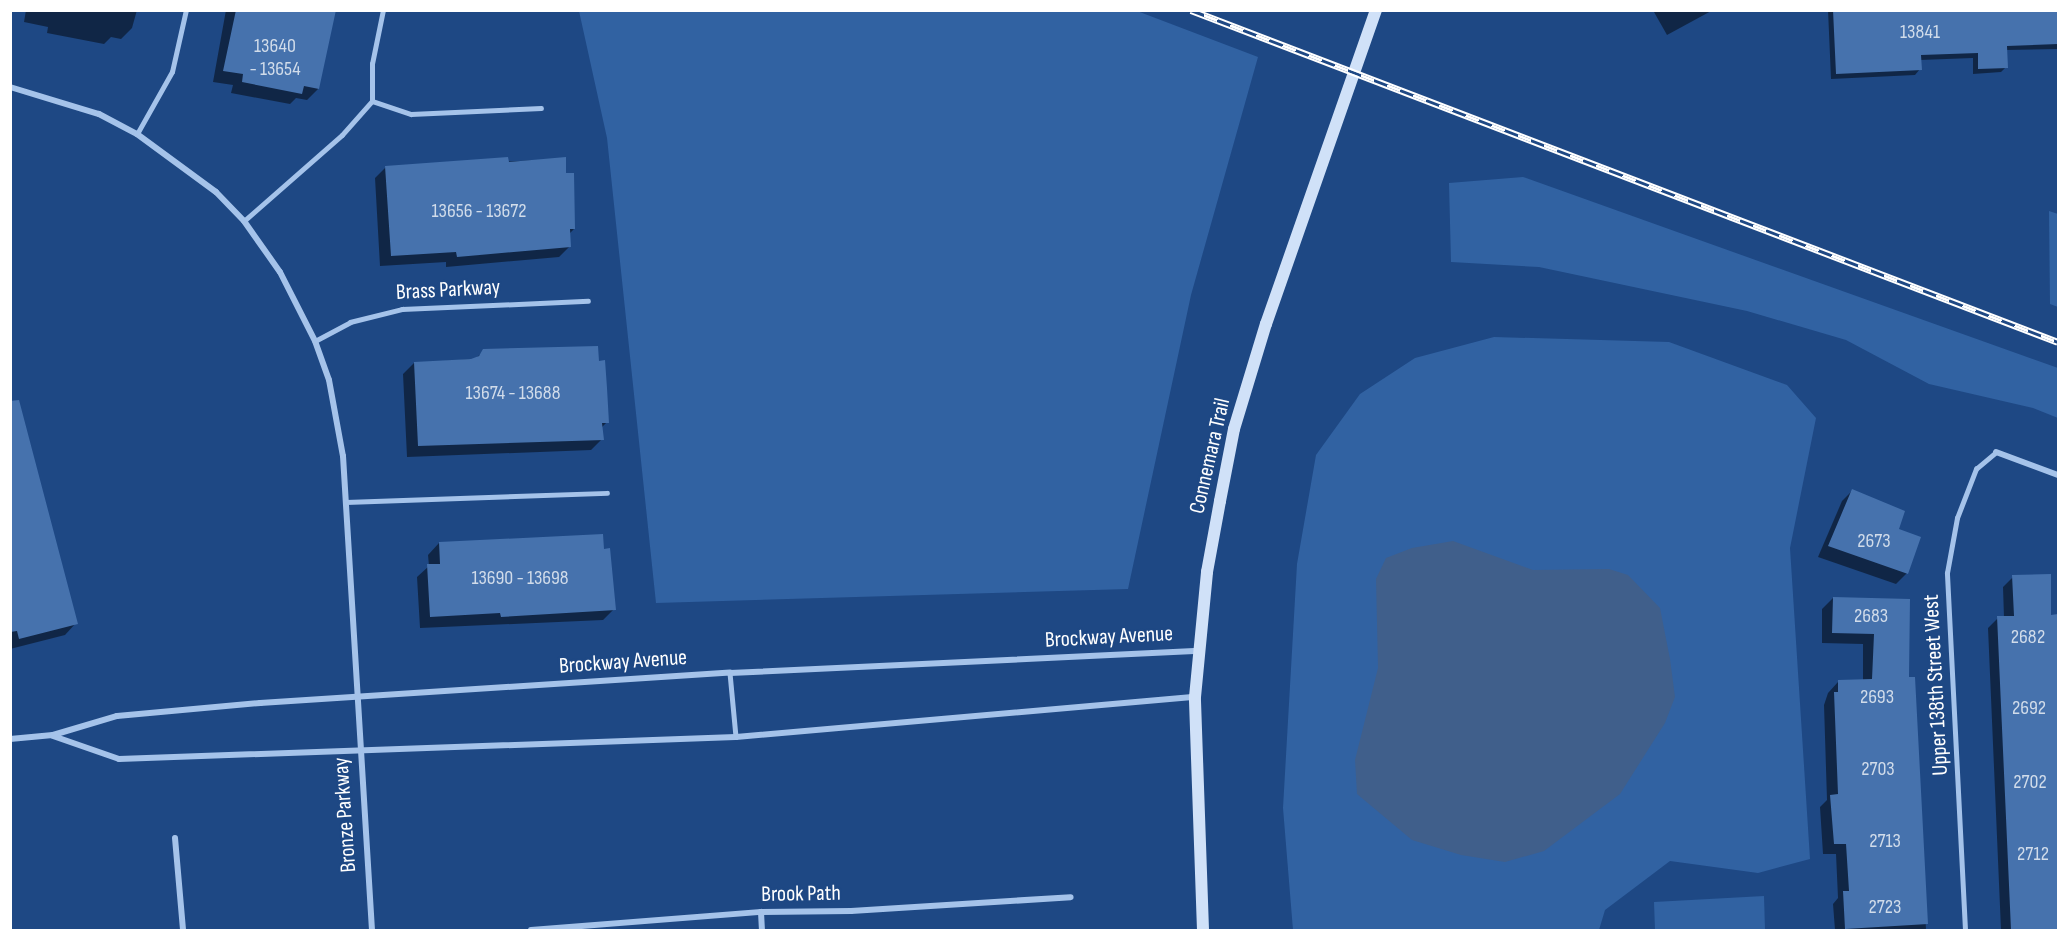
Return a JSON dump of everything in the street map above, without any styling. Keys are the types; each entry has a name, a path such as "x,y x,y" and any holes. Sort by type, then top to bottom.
{"street":[{"name":"Connemara Trail","path":"1203,930 1195,697 1207,573 1234,429 1266,324 1376,10"},
{"path":"10,87 59,99 136,134 216,192 244,221 280,272 315,341 338,418 346,502 357,698"},
{"path":"1996,452 2058,476"},
{"name":"Brockway Avenue","path":"10,739 53,735 117,716 357,698 730,673 1199,651"},
{"name":"Brockway Avenue","path":"53,735 118,759 736,737 1195,697"},
{"name":"Bronze Parkway","path":"357,698 358,750 372,930"},
{"path":"175,838 183,930"},
{"name":"Brook Path","path":"531,930 761,912 852,911 1071,897"},
{"path":"761,912 762,930"}],"lane":[{"path":"136,134 172,72 186,10"},
{"path":"244,221 342,135 372,101 372,64 382,10"},
{"path":"372,101 411,114 541,108"},
{"name":"Brass Parkway","path":"315,341 350,322 402,309 588,301"},
{"name":"Upper 138th Street West","path":"1965,930 1947,573 1957,518 1976,469 1996,452"},
{"path":"346,502 607,493"},
{"path":"730,673 736,737"}],"shaded area":[{"path":"579,11 1137,11 1258,57 1191,295 1128,589 656,603 607,138"},
{"path":"1523,177 2058,368 2058,418 2033,408 1929,384 1846,340 1747,311 1539,267 1451,262 1449,183"},
{"path":"2049,211 2058,214 2058,307 2050,304"},
{"path":"1494,337 1669,342 1787,385 1816,418 1790,548 1810,859 1758,873 1670,861 1605,910 1599,930 1293,930 1283,808 1297,564 1316,455 1360,394 1415,358"},
{"path":"1453,541 1533,570 1609,569 1628,575 1660,608 1670,659 1675,697 1665,723 1620,794 1544,851 1505,862 1461,855 1412,840 1357,794 1355,760 1378,668 1376,579 1386,558 1412,548"},
{"path":"1764,896 1765,930 1655,930 1654,902"}],"building":[{"path":"236,10 336,10 319,89 304,86 302,94 242,82 243,74 223,71"},
{"path":"1833,10 2058,10 2058,44 2007,46 2008,68 1978,69 1978,53 1921,55 1922,70 1836,74"},
{"path":"508,157 509,162 566,157 566,173 574,173 575,229 570,229 571,247 457,257 456,252 391,256 385,166"},
{"path":"598,346 599,361 605,360 607,388 609,423 602,423 604,440 418,446 414,362 471,359 479,356 483,349"},
{"path":"19,400 78,624 19,639 17,631 10,632 10,401"},
{"path":"1852,489 1905,511 1899,529 1921,537 1908,574 1828,546"},
{"path":"603,534 604,549 610,548 616,610 501,617 500,613 430,617 427,564 440,564 439,542"},
{"path":"2051,574 2051,615 2058,614 2058,930 2011,930 1997,616 2014,616 2012,575"},
{"path":"1833,597 1910,599 1909,677 1915,677 1928,924 1845,929 1843,891 1849,891 1846,844 1834,844 1830,795 1838,794 1834,692 1838,692 1838,680 1872,679 1874,634 1832,633"}],"railway":[{"path":"1191,10 2058,342"}]}
